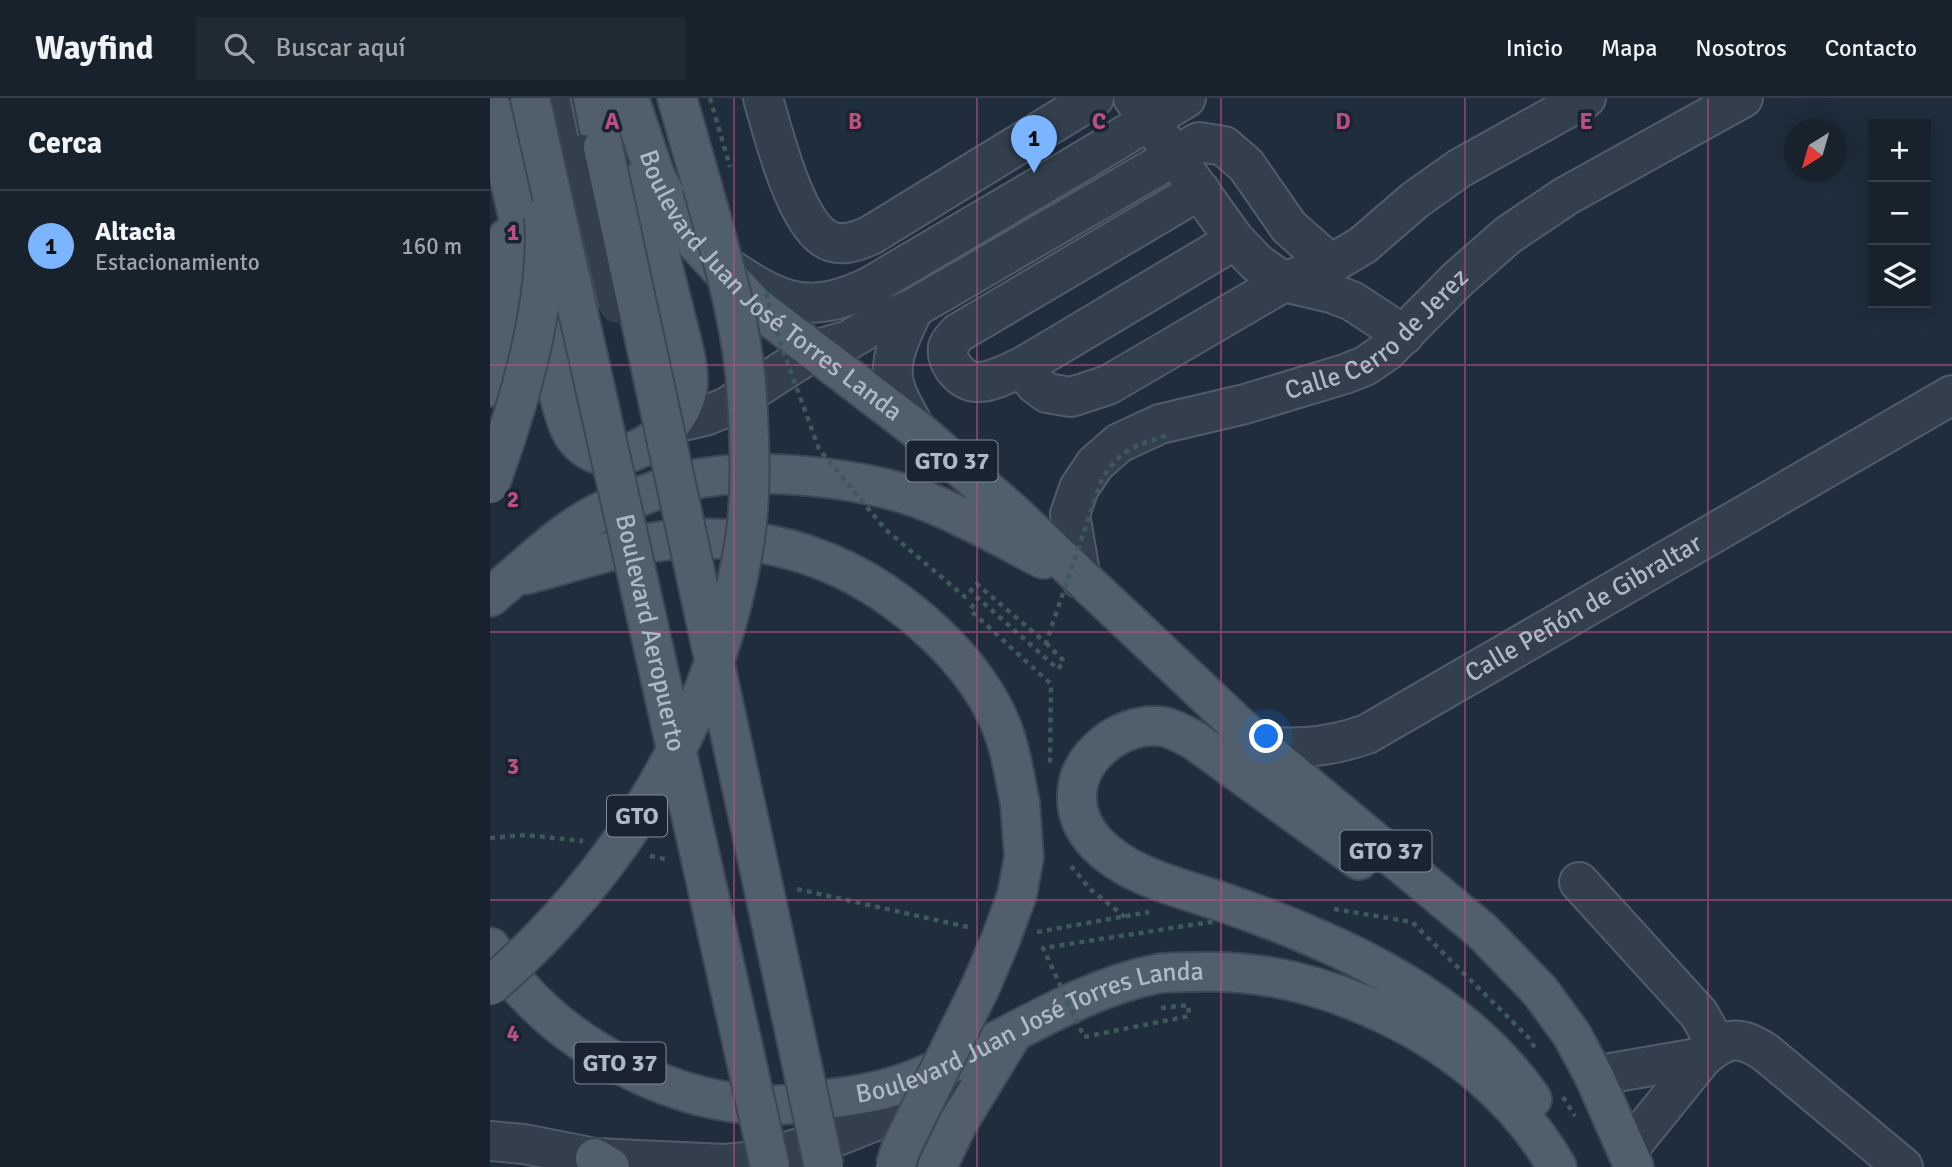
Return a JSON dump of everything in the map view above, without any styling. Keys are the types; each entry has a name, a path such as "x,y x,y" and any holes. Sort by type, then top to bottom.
{"main road":[{"path":"593,98 824,1167"},
{"path":"493,105 560,399 570,431 584,447 604,455 642,448 657,439 674,423 684,405 688,384 685,354 627,98"},
{"name":"Boulevard Juan José Torres Landa","path":"627,98 655,175 687,233 754,305 915,428 1012,512 1261,747 1482,931 1540,991 1572,1035 1594,1076 1630,1159"},
{"name":"GTO","path":"490,986 529,953 576,901 612,856 650,796 681,741 708,677 730,612 744,548 749,473 747,395 739,330 677,98"},
{"path":"490,387 507,305 509,255 507,211 493,105"},
{"path":"490,484 524,377 539,293 545,230 539,108"},
{"name":"Boulevard Aeropuerto","path":"539,108 770,1167"},
{"path":"502,587 567,534 604,511 690,480 738,474 807,477 872,486 926,501 982,526 1082,579"},
{"path":"502,587 629,547 678,539 725,538 791,550 818,558 863,581 899,604 942,638 974,677 998,716 1011,758 1020,803 1024,857 1017,895 980,988 901,1148 895,1167"},
{"path":"1482,931 1420,901 1393,884 1195,740 1166,727 1142,727 1118,733 1096,751 1080,775 1075,799 1082,825 1098,845 1127,867 1161,882 1227,903 1383,970 1435,1002 1472,1031 1500,1057 1546,1119 1570,1167"},
{"name":"Boulevard Juan José Torres Landa","path":"490,947 519,986 551,1017 586,1043 644,1078 700,1096 765,1105 850,1096 909,1082 1102,989 1158,973 1229,970 1292,979 1352,998 1409,1026 1454,1054 1500,1093 1530,1125 1557,1167"},
{"path":"937,1167 958,1122 1013,1032"}],"street":[{"path":"571,98 811,1167"},
{"path":"763,98 779,154 802,209 812,227 825,239 838,243 856,242 871,235 1094,98"},
{"path":"707,255 755,286 790,302 819,303 845,298 869,287 1142,109 1186,98"},
{"path":"1022,367 1035,384 1047,393 1071,397 1108,385 1284,282 1331,264 1363,245 1415,200 1460,168 1586,98"},
{"name":"Calle Cerro de Jerez","path":"1082,579 1070,514 1079,488 1090,472 1118,443 1160,424 1245,404 1365,366 1387,351 1458,279 1508,235 1566,196 1743,98"},
{"path":"539,108 786,1167"},
{"path":"1142,109 1235,240 1257,263 1284,282 1352,301 1404,335"},
{"path":"674,423 705,416 727,407 815,350 849,340 879,322 914,308 1199,142 1224,146 1246,165 1289,228 1331,264"},
{"path":"1200,190 972,323 948,345 949,359 966,379 976,382 991,380 1022,367 1235,240"},
{"path":"914,308 901,337 893,367 894,383 915,428"},
{"name":"Calle Peñón de Gibraltar","path":"1195,740 1261,747 1311,748 1343,743 1367,734 1952,395"},
{"path":"1579,882 1699,1014 1710,1051"},
{"path":"490,1141 524,1144 602,1163 725,1164 755,1161 830,1139 880,1119 911,1102 1013,1032"},
{"path":"1594,1076 1710,1051 1733,1039 1747,1041 1765,1052 1903,1167"},
{"path":"1630,1159 1710,1051"}],"path":[{"path":"710,98 732,175"},
{"path":"766,291 780,342 819,449 885,528 945,580 965,597 977,583 1064,661 1059,669 978,598 970,610 1051,684 1050,777"},
{"path":"1046,643 1102,479 1118,456 1130,448 1171,434"},
{"path":"1066,857 1076,874 1091,890 1123,917"},
{"path":"1149,1011 1188,1005 1189,1016 1084,1037 1043,948 1217,921"},
{"path":"1078,1034 1089,1028"}],"place":[{"name":"Altacia","path":"1034,173"}]}
